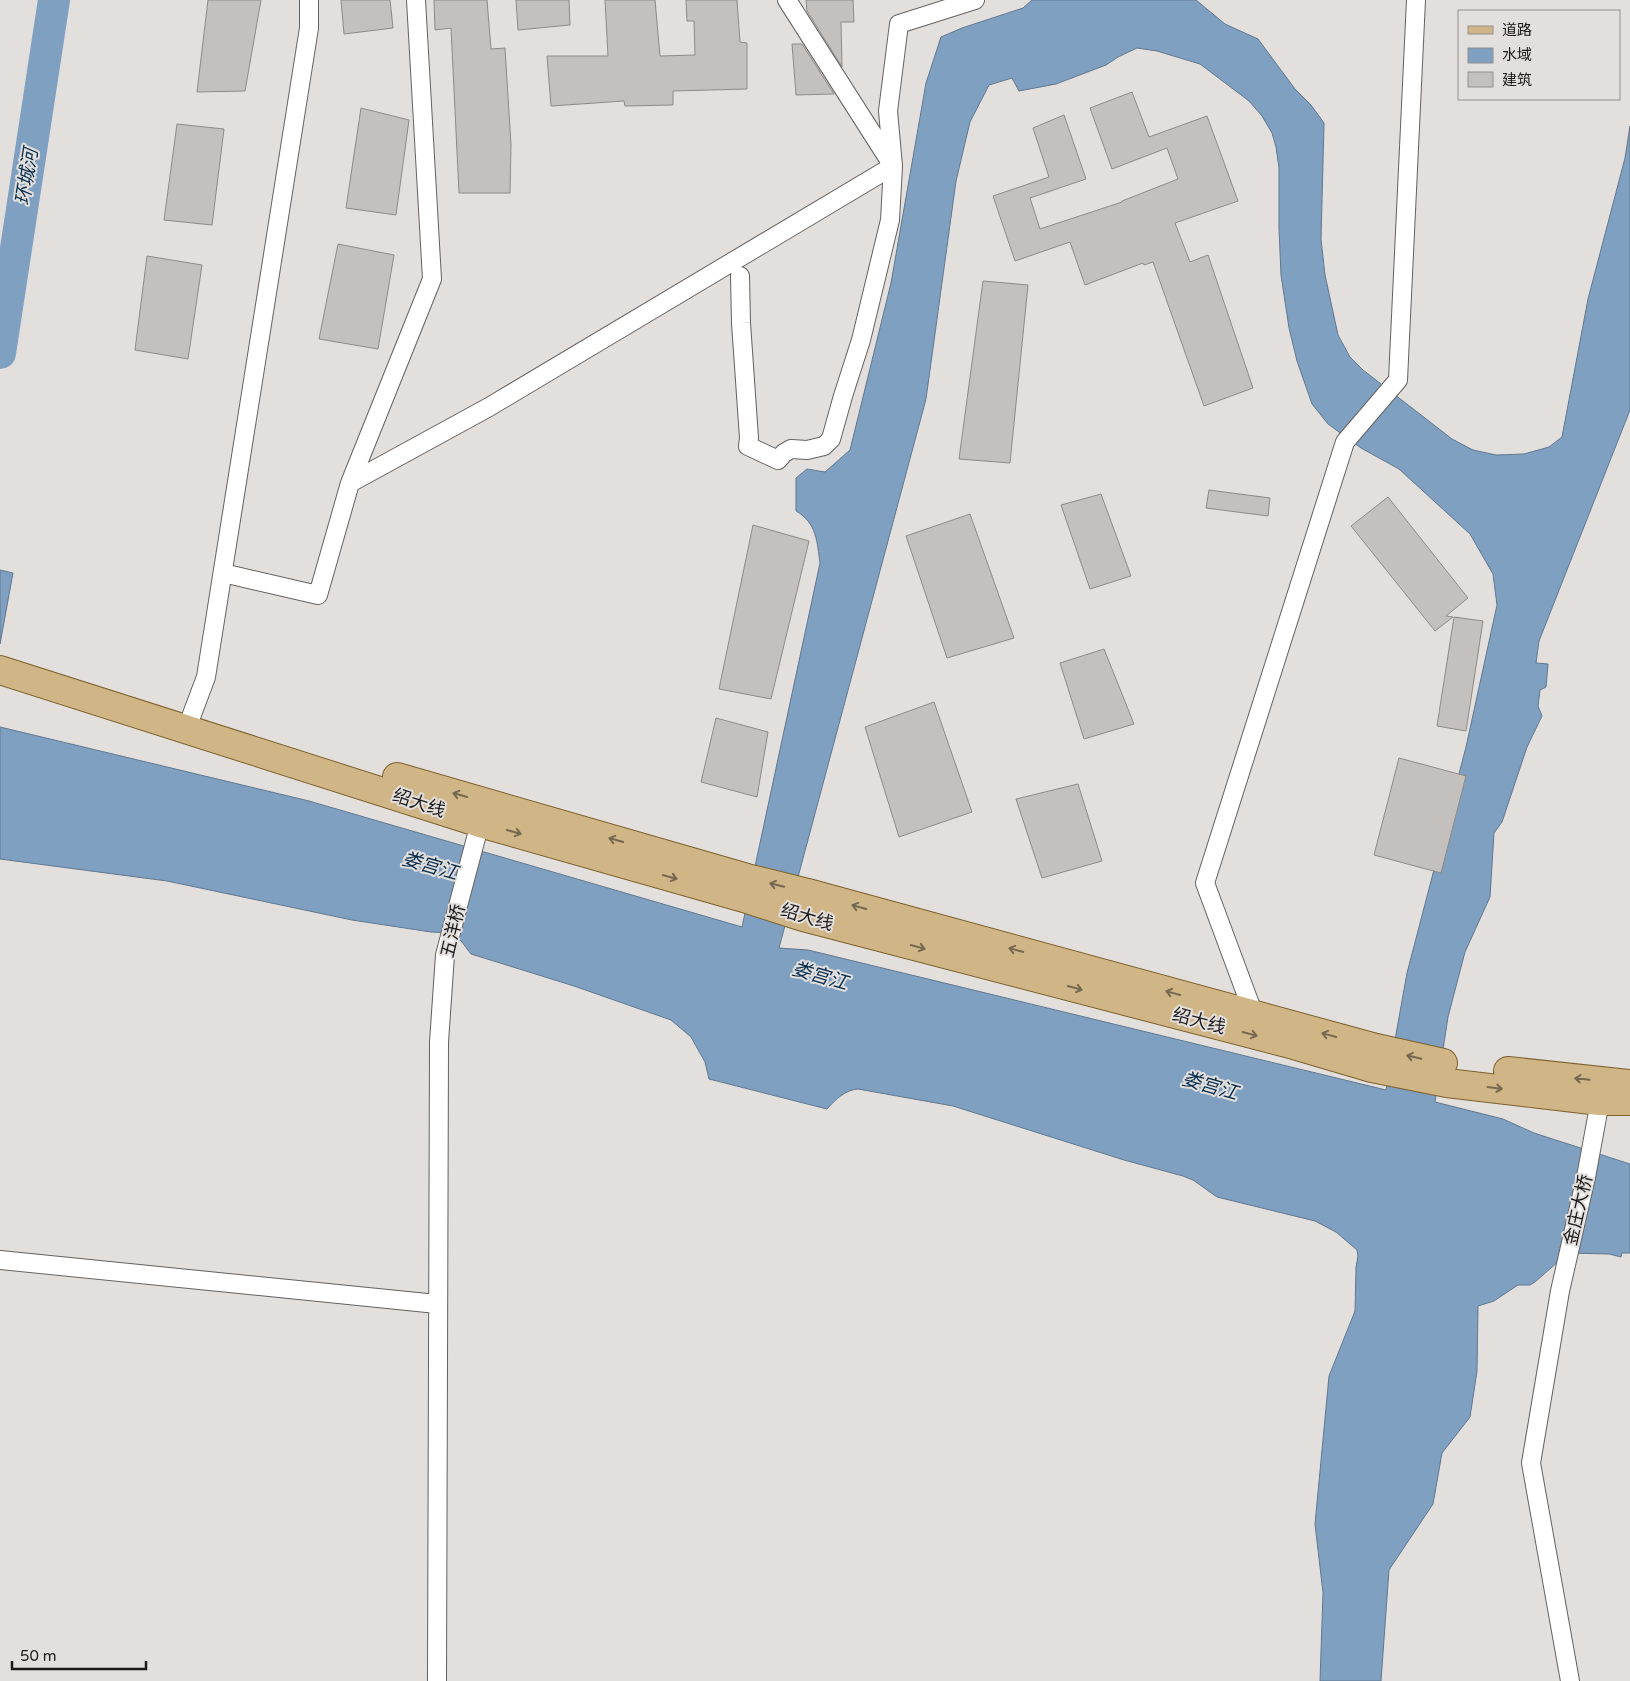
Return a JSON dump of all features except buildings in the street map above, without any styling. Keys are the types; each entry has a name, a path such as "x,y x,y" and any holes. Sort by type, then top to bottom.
{"main road":[{"name":"绍大线","path":"1,661 191,717 745,888 1294,1045 1374,1058 1449,1074 1600,1101 1630,1101"},
{"name":"绍大线","path":"1,661 480,823 745,888"},
{"name":"绍大线","path":"805,905 1254,1015 1374,1058"},
{"name":"绍大线","path":"1449,1074 1630,1084"}],"street":[{"path":"191,717 206,677 309,28 310,0"},
{"path":"222,573 318,595 350,483 432,279 416,0"},
{"path":"787,0 893,166"},
{"path":"740,276 748,446 778,460 791,449 807,450 824,446 832,440 843,396 862,340 890,220 893,166 888,111 899,24 975,0"},
{"path":"1254,1015 1206,883 1345,442 1398,380 1416,0"},
{"path":"350,483 489,406 893,166"},
{"name":"五洋桥","path":"437,1681 439,1042 445,955 480,823"},
{"name":"金庄大桥","path":"1570,1681 1532,1463 1560,1291 1591,1152 1600,1101"},
{"path":"0,1260 437,1304"}],"water":[{"name":"娄宫江","path":"1032,0 1196,0 1225,24 1258,39 1295,89 1311,105 1324,123 1321,239 1325,275 1338,335 1350,357 1363,370 1452,439 1473,450 1496,455 1524,454 1549,447 1562,437 1588,299 1625,158 1630,126 1630,410 1539,641 1536,663 1548,664 1546,687 1540,690 1538,706 1542,716 1527,747 1502,822 1494,833 1490,897 1465,952 1448,1017 1435,1102 1503,1119 1534,1133 1630,1164 1630,1253 1622,1253 1621,1257 1609,1254 1568,1253 1530,1285 1518,1285 1494,1301 1478,1306 1477,1371 1470,1417 1442,1453 1433,1504 1389,1570 1381,1681 1320,1681 1323,1593 1315,1524 1329,1376 1355,1311 1358,1256 1357,1250 1336,1232 1315,1221 1217,1197 1193,1180 1183,1176 1124,1160 953,1106 858,1089 845,1093 827,1109 709,1079 705,1062 691,1037 671,1020 574,986 471,954 455,933 431,932 352,920 167,881 0,859 0,727 309,801 742,927 820,563 817,540 812,527 796,511 796,478 807,469 825,472 850,450 891,283 926,83 941,37 1023,8","holes":["1137,48 1157,51 1200,64 1249,101 1262,116 1272,133 1279,168 1281,275 1289,328 1297,361 1312,404 1328,424 1361,448 1399,469 1470,534 1493,574 1497,605 1466,747 1407,973 1386,1090 808,950 779,948 926,399 956,181 970,122 989,85 1012,78 1019,91 1056,84 1106,65"]},
{"path":"0,570 13,573 0,644"}],"waterway":[{"name":"环城河","path":"0,353 54,0"}]}
